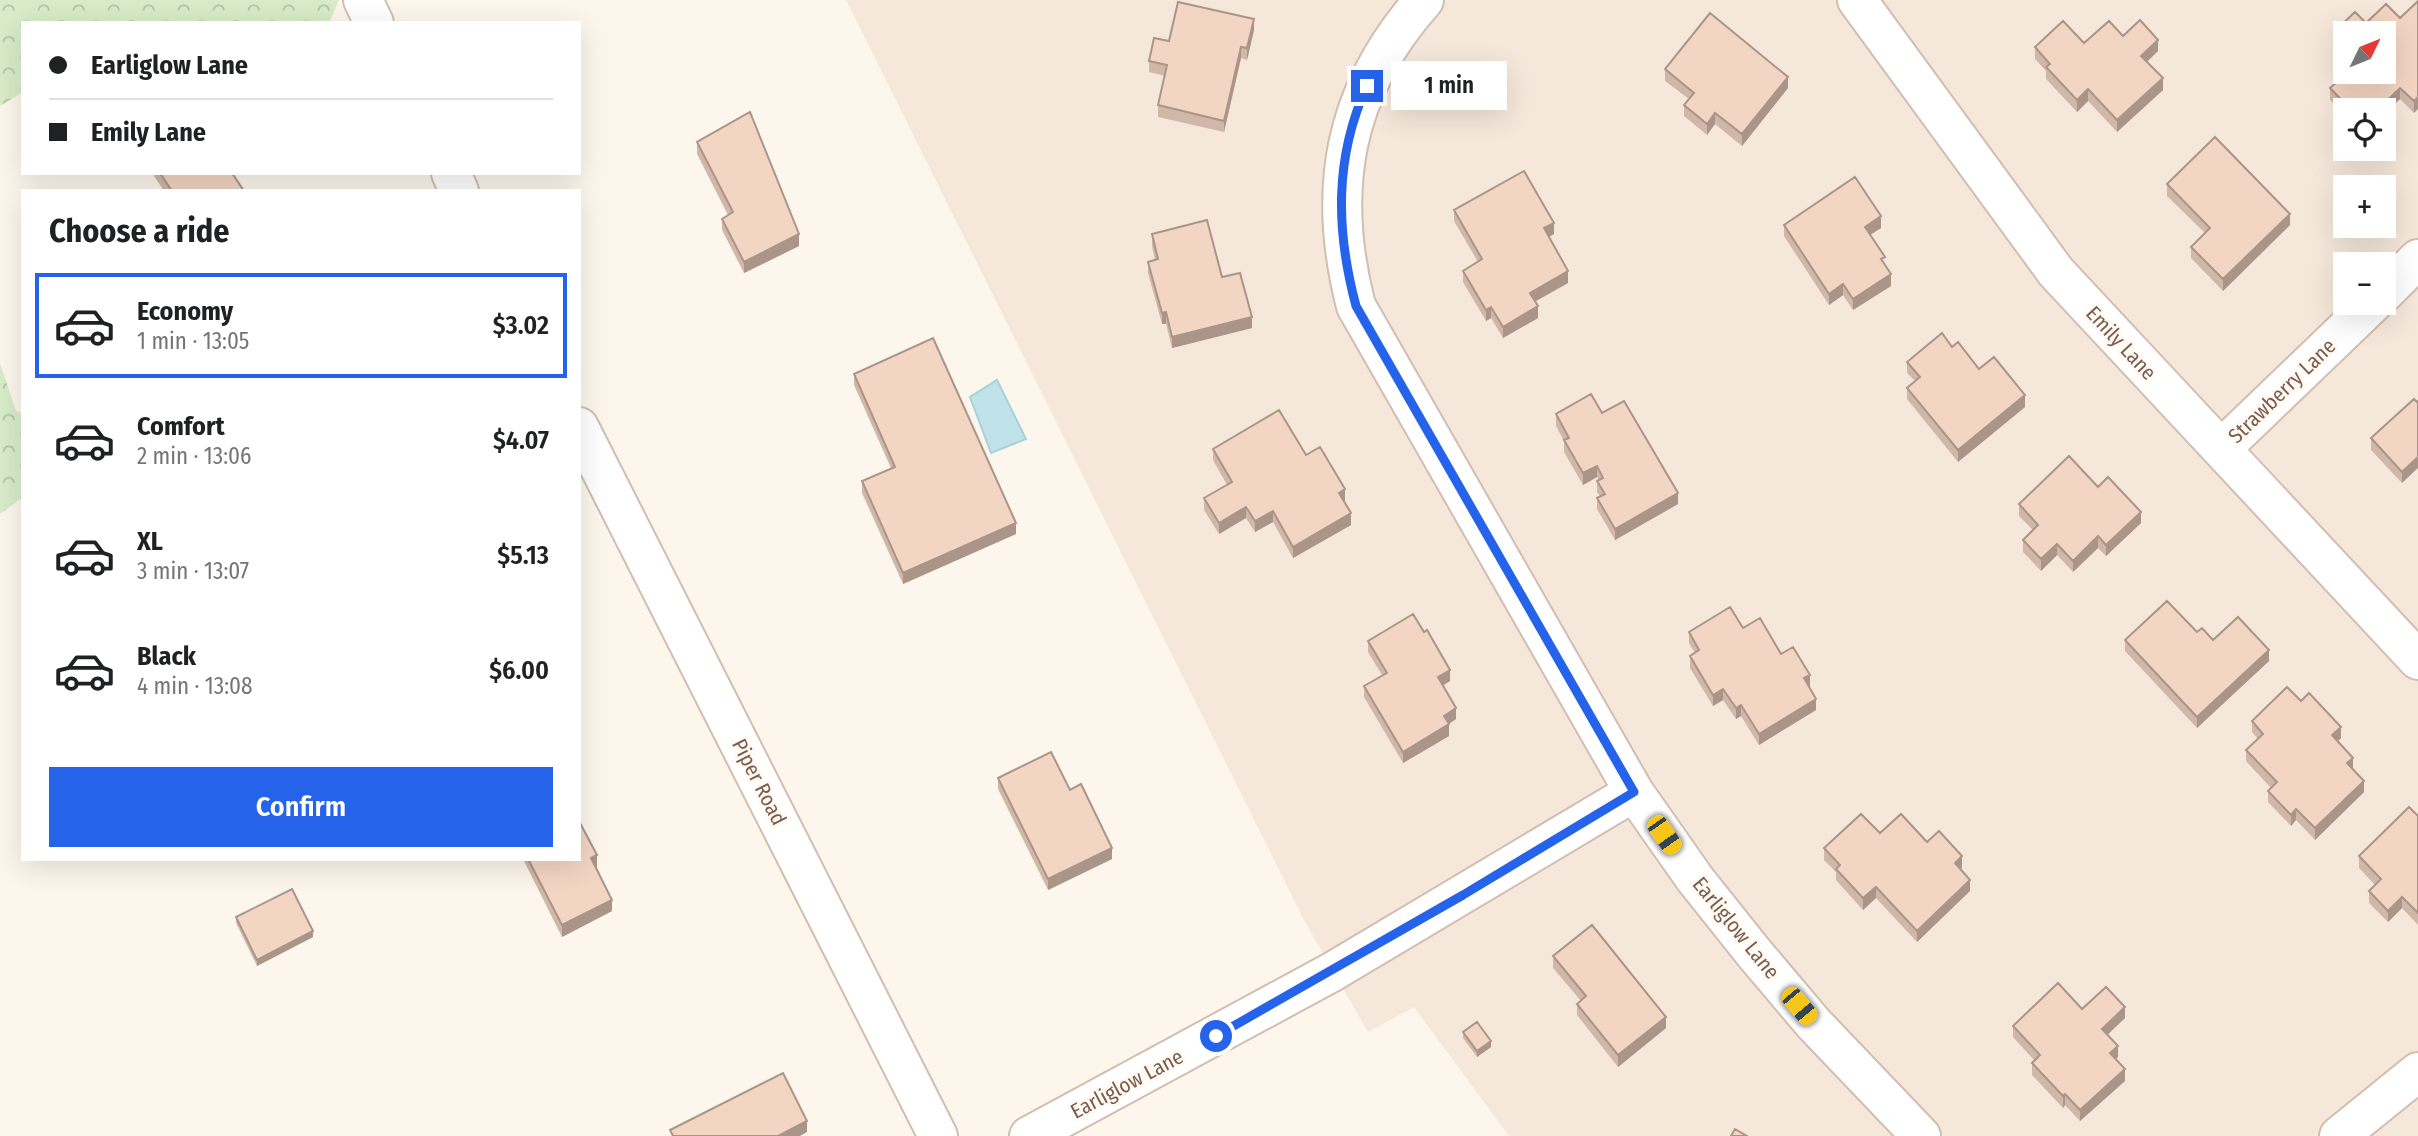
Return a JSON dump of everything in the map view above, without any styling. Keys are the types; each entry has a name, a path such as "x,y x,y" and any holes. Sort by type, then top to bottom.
{"street":[{"path":"363,0 373,21"},
{"path":"1424,0 1396,33 1375,67 1358,105 1347,144 1341,184 1340,226 1356,306 1634,792"},
{"name":"Emily Lane","path":"1857,0 2033,245 2418,660"},
{"path":"2396,281 2418,260"},
{"name":"Strawberry Lane","path":"2221,449 2361,315"},
{"name":"Piper Road","path":"581,431 938,1136"},
{"name":"Earliglow Lane","path":"1029,1136 1332,972 1634,792 1695,879 1754,953 1814,1024 1921,1136"},
{"path":"2339,1136 2418,1072"}],"shaded area":[{"path":"846,0 2418,0 2418,1136 1509,1136 1414,1007 1368,1032 1304,920"}],"green space":[{"path":"0,0 339,0 330,21 21,21 21,93 0,106"},
{"path":"0,363 16,411 21,412 21,498 0,514"}],"water":[{"path":"997,380 1026,439 991,453 970,397"}],"building":[{"path":"2418,1 2418,97 2414,101 2400,88 2390,98 2340,98 2330,88 2334,84 2396,84 2396,21 2368,21 2386,4 2400,18"},
{"path":"1178,2 1254,19 1247,48 1241,47 1224,121 1158,105 1167,65 1149,61 1154,38 1169,41"},
{"path":"2355,12 2364,21 2345,21"},
{"path":"1710,13 1788,77 1742,134 1715,113 1707,124 1684,105 1694,93 1665,69"},
{"path":"2140,20 2158,40 2141,56 2163,78 2117,120 2088,89 2077,100 2046,67 2050,64 2035,47 2063,21 2084,43 2109,21 2123,36"},
{"path":"750,112 799,234 744,262 722,219 733,212 697,142"},
{"path":"2215,137 2290,214 2223,279 2191,247 2210,228 2167,184"},
{"path":"1524,171 1554,223 1544,228 1568,271 1530,293 1538,306 1503,327 1491,307 1486,310 1463,271 1482,259 1454,210"},
{"path":"161,175 233,175 243,189 171,189"},
{"path":"1855,177 1881,216 1865,227 1885,257 1881,259 1891,274 1853,299 1843,284 1829,294 1784,225"},
{"path":"1207,220 1222,277 1240,273 1252,317 1172,337 1166,312 1162,313 1148,262 1158,259 1152,234"},
{"path":"1942,333 1952,347 1958,342 1979,369 1994,357 2025,395 1958,450 1907,388 1920,377 1907,362"},
{"path":"933,338 1016,523 903,573 862,481 895,467 854,374"},
{"path":"1591,394 1602,413 1624,401 1678,493 1615,529 1597,498 1605,494 1597,481 1603,478 1597,466 1583,473 1564,440 1569,438 1556,414"},
{"path":"2414,399 2418,401 2418,457 2402,472 2371,438"},
{"path":"1279,410 1306,455 1320,447 1345,489 1339,493 1351,513 1293,547 1273,511 1255,521 1246,507 1219,523 1204,498 1232,482 1213,449"},
{"path":"2069,456 2098,487 2108,477 2141,512 2106,545 2098,536 2073,561 2057,544 2041,559 2023,540 2038,525 2019,504"},
{"path":"2167,601 2197,632 2202,628 2213,640 2238,617 2269,650 2197,717 2125,640"},
{"path":"1730,607 1743,628 1760,618 1781,654 1793,647 1810,675 1804,678 1816,699 1759,734 1741,705 1736,708 1723,689 1713,695 1690,656 1699,650 1689,632"},
{"path":"1413,614 1424,632 1427,630 1450,670 1438,677 1456,708 1444,716 1449,724 1403,752 1364,686 1387,673 1368,641"},
{"path":"2287,687 2301,701 2309,693 2341,727 2332,735 2353,758 2347,763 2364,781 2315,828 2296,809 2291,815 2268,791 2277,782 2246,750 2263,734 2252,721"},
{"path":"1051,752 1070,790 1081,784 1112,848 1048,879 998,778"},
{"path":"2409,807 2418,816 2418,913 2402,897 2388,911 2369,891 2381,879 2359,856"},
{"path":"1861,814 1880,833 1901,814 1927,842 1939,831 1962,856 1955,863 1970,880 1917,931 1876,887 1863,898 1836,869 1840,865 1824,848"},
{"path":"581,825 597,855 591,858 612,900 562,925 529,861 581,861"},
{"path":"292,889 313,931 257,960 236,917"},
{"path":"1592,925 1666,1017 1618,1055 1577,1004 1586,996 1553,956"},
{"path":"2058,983 2082,1009 2106,987 2125,1007 2102,1029 2118,1046 2110,1053 2125,1069 2080,1110 2032,1063 2040,1055 2013,1026"},
{"path":"1477,1022 1491,1041 1477,1051 1463,1032"},
{"path":"783,1073 807,1121 778,1136 673,1136 670,1130"},
{"path":"1735,1129 1747,1136 1731,1136"}],"route":[{"path":"1216,1036 1332,972 1634,792 1356,306 1340,226 1341,184 1347,144 1358,105 1367,86"}]}
